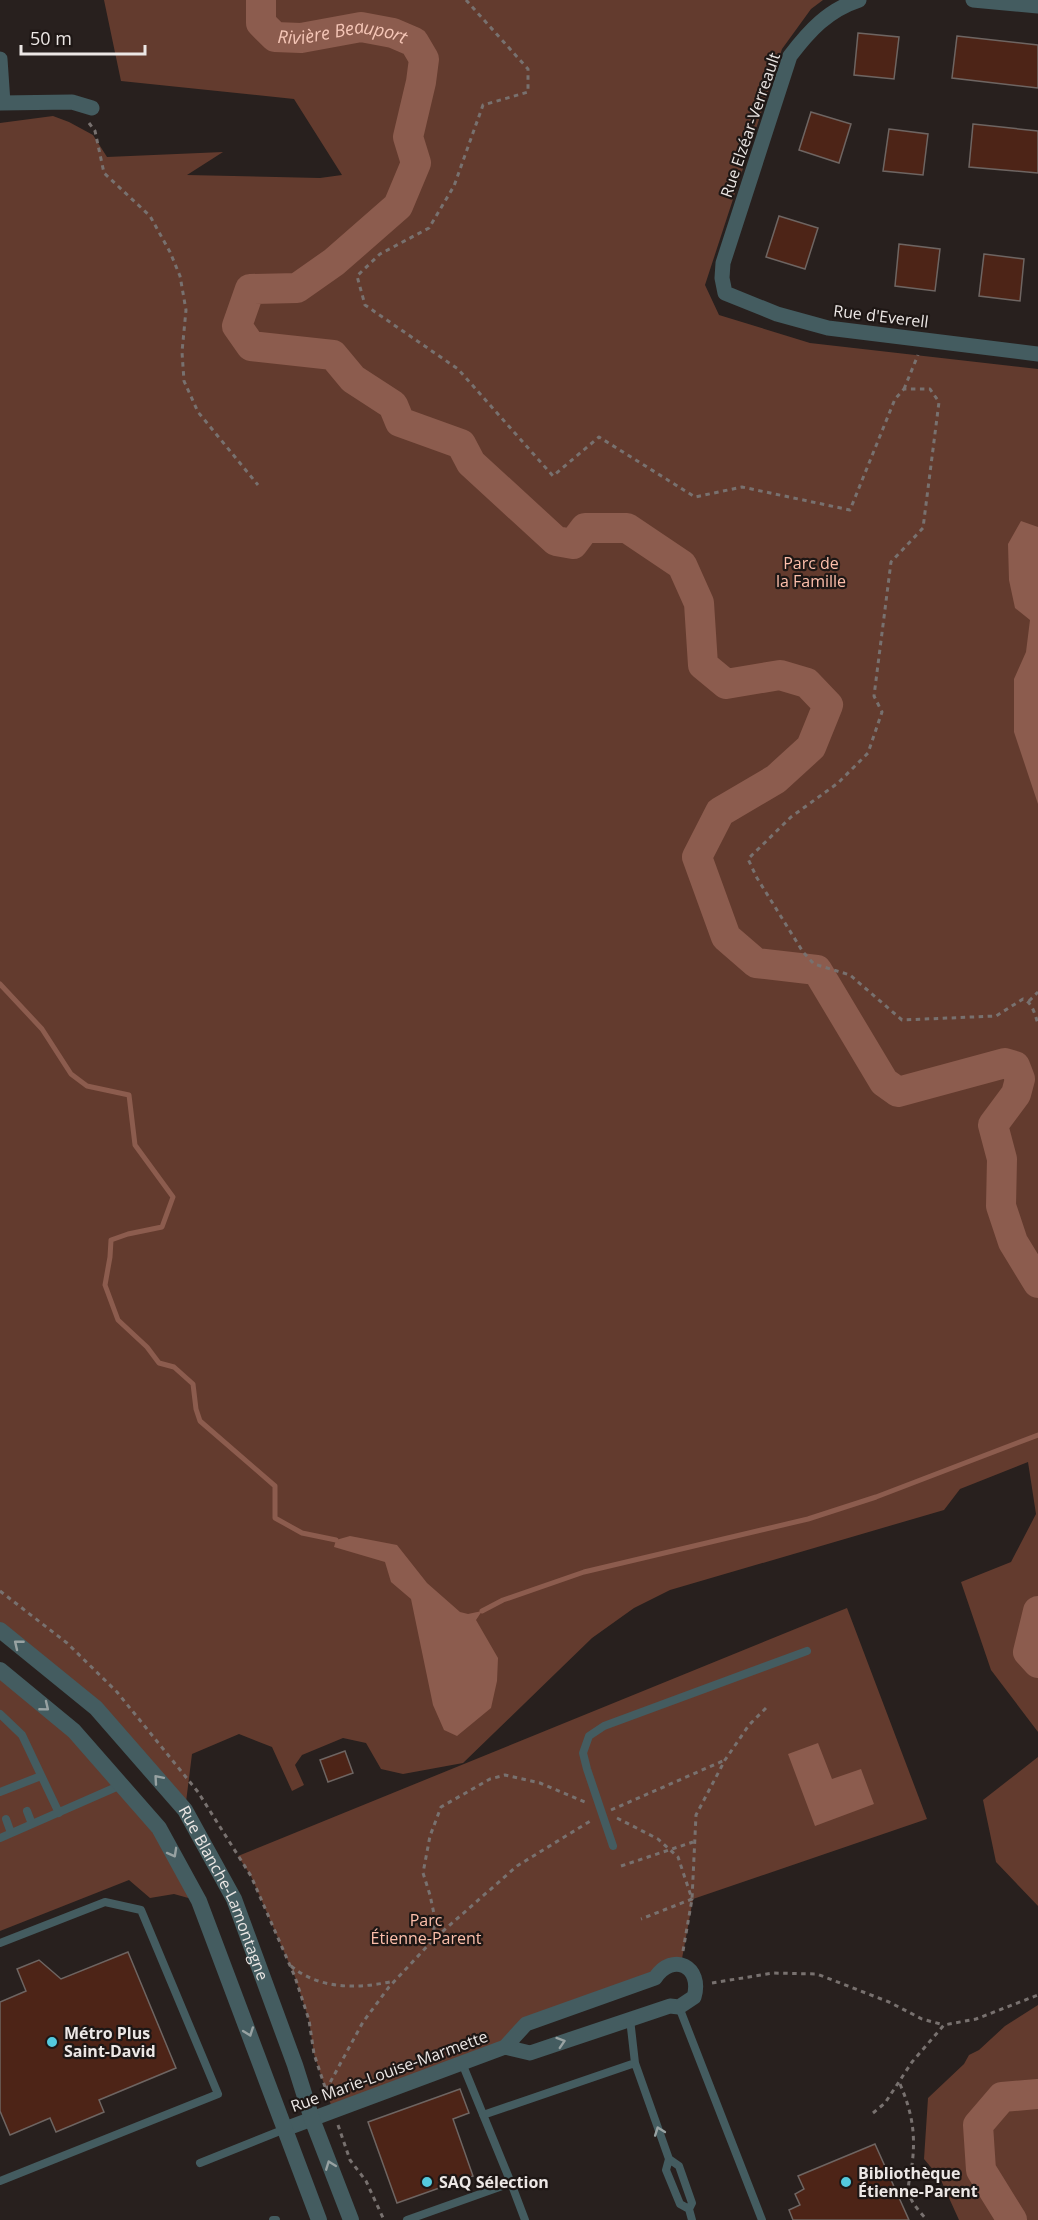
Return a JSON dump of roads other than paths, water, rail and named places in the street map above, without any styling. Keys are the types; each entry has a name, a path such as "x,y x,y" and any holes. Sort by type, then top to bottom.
{"street":[{"name":"Rue Elzéar-Verreault","path":"725,293 722,278 723,262 790,56 809,31 828,15 848,3 859,0"},
{"path":"973,0 1038,6"},
{"path":"0,59 1,103 72,102 92,108"},
{"name":"Rue d'Everell","path":"725,293 777,314 828,328 1038,354"},
{"name":"Rue Blanche-Lamontagne","path":"0,1629 96,1708 185,1810 234,1899 295,2065 312,2119 351,2220"},
{"name":"Rue Blanche-Lamontagne","path":"0,1670 74,1731 159,1828 199,1901 319,2220"},
{"name":"Rue Marie-Louise-Marmette","path":"285,2129 505,2047 526,2024 655,1978 668,1965 681,1964 693,1972 698,1986 694,1997 679,2007 670,2006 530,2053 505,2047"}],"lane":[{"path":"613,1846 587,1769 584,1753 589,1736 604,1726 807,1652"},
{"path":"0,1714 22,1735 59,1813"},
{"path":"0,1792 18,1789 41,1776"},
{"path":"0,1838 121,1785"},
{"path":"27,1811 32,1824"},
{"path":"6,1820 11,1833"},
{"path":"0,1943 105,1902 141,1910 219,2094 0,2181"},
{"path":"679,2007 762,2220"},
{"path":"630,2019 635,2063 669,2159 666,2170 680,2204 688,2209 692,2220"},
{"path":"462,2063 525,2220"},
{"path":"483,2115 635,2063"},
{"path":"200,2163 285,2129"},
{"path":"669,2159 680,2166 692,2203 688,2209"},
{"path":"407,2220 428,2217 512,2183"}],"waterway":[{"name":"Rivière Beauport","path":"261,0 261,23 275,37 301,38 361,27 393,33 414,42 424,59 408,137 416,163 398,206 334,262 297,288 250,289 237,326 251,346 333,355 353,379 393,405 400,422 461,444 471,463 556,541 573,544 585,528 627,528 682,565 699,603 703,665 726,684 780,675 807,683 828,705 811,747 776,779 720,812 697,857 726,937 756,963 817,970 884,1082 898,1092 1005,1063 1015,1066 1020,1079 1016,1094 993,1125 1002,1159 1001,1206 1013,1242 1038,1283"},
{"path":"0,984 42,1029 71,1074 87,1086 129,1095 135,1145 173,1197 162,1227 111,1240 105,1285 118,1320 147,1347 159,1363 174,1367 193,1384 200,1421 275,1486 275,1518 302,1533 336,1540"},
{"path":"482,1611 503,1600 584,1572 808,1519 876,1497 1038,1435"},
{"name":"Rivière Beauport","path":"1038,1611 1028,1652 1038,1663"},
{"name":"Rivière Beauport","path":"1012,2220 981,2170 978,2125 1002,2097 1038,2094"}],"place":[{"name":"Métro Plus Saint-David","path":"52,2042"},
{"name":"SAQ Sélection","path":"427,2182"},
{"name":"Bibliothèque Étienne-Parent","path":"846,2182"}],"park label":[{"name":"Parc de la Famille","path":"811,572"},
{"name":"Parc Étienne-Parent","path":"426,1929"}]}
